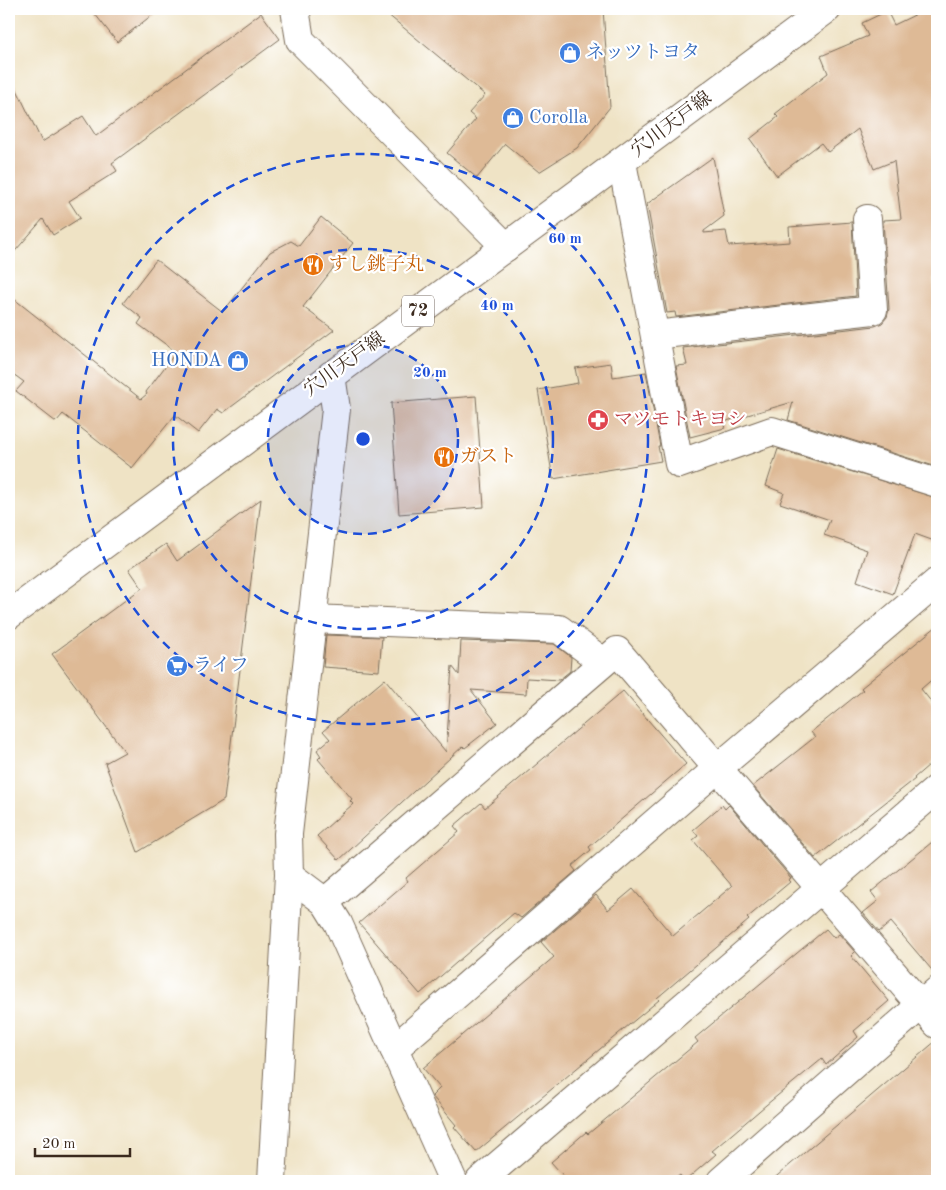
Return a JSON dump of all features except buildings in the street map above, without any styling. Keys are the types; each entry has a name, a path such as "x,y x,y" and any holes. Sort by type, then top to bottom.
{"street":[{"path":"294,9 300,40 506,247"},
{"name":"穴川天戸線","path":"9,615 827,9"},
{"path":"622,162 678,464 772,431 937,484"},
{"path":"655,335 873,310 867,219"},
{"path":"272,1181 288,875 288,834 336,409 331,375"},
{"path":"394,1050 718,768 937,582"},
{"path":"312,619 559,630 604,662"},
{"path":"325,902 617,651 821,888 932,1006 720,1181"},
{"path":"480,1181 937,789"},
{"path":"288,875 325,902 338,923 452,1181"}],"place":[{"name":"ネッツトヨタ","path":"570,53"},
{"name":"Corolla","path":"513,118"},
{"name":"すし銚子丸","path":"313,265"},
{"name":"HONDA","path":"238,361"},
{"name":"マツモトキヨシ","path":"598,420"},
{"name":"ガスト","path":"444,457"},
{"name":"ライフ","path":"177,666"}]}
